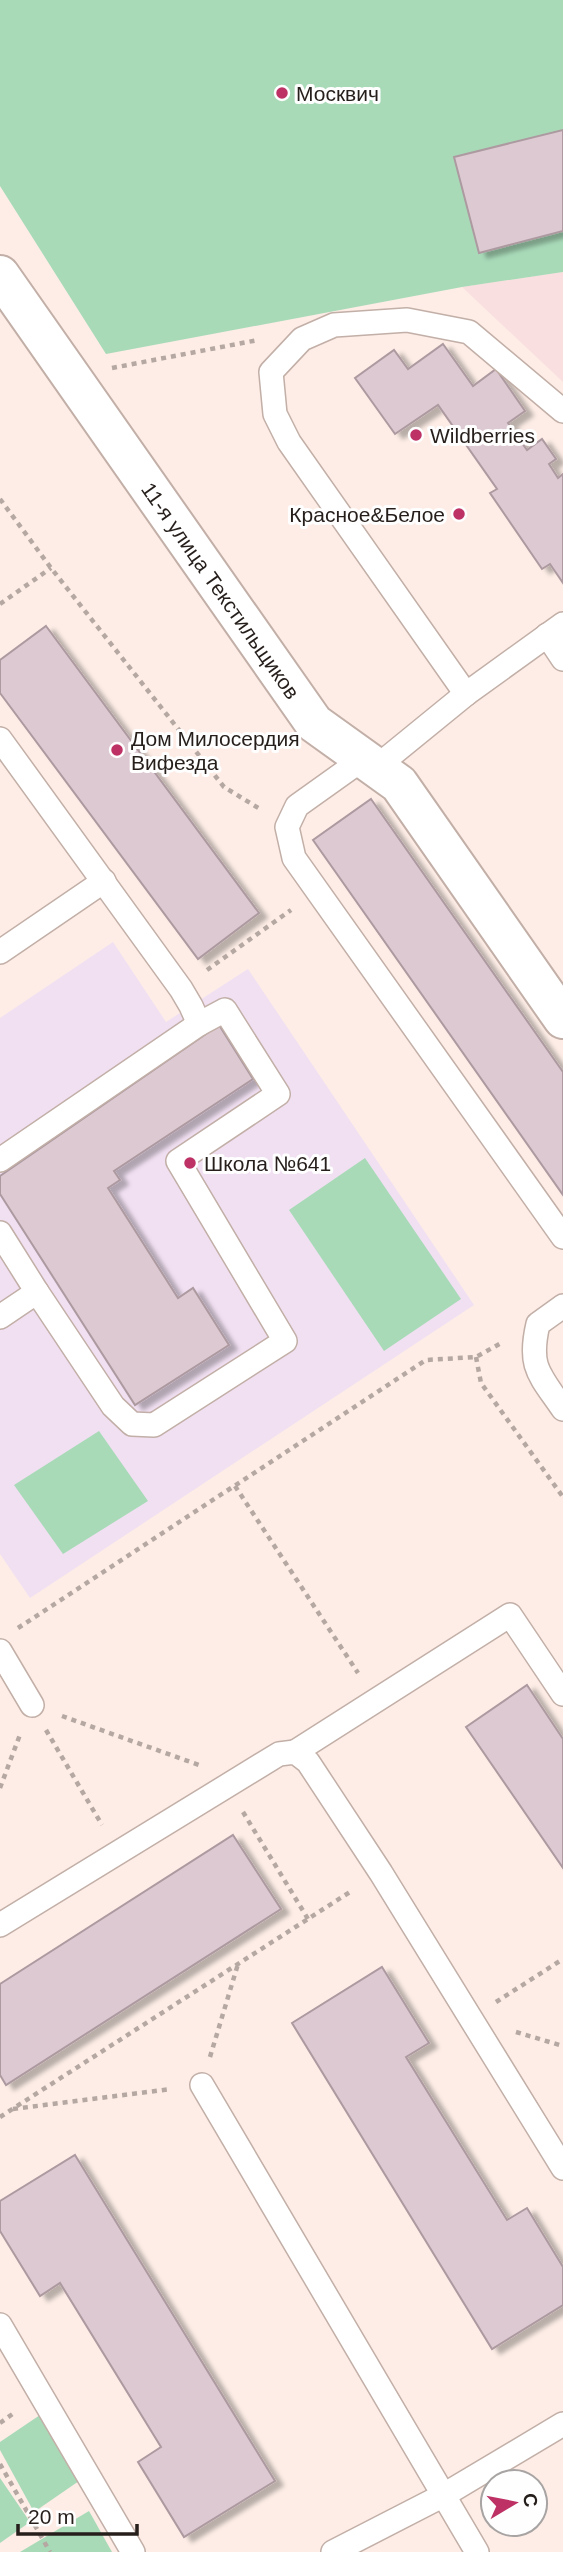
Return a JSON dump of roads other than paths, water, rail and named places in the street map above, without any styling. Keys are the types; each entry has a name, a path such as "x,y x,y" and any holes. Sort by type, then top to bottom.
{"street":[{"name":"11-я улица Текстильщиков","path":"0,275 314,723 379,771 563,1019"}],"lane":[{"path":"467,694 289,442 275,414 271,372 302,339 334,325 407,320 469,332 563,411"},
{"path":"563,659 555,630 467,694 379,771 297,806 287,827 294,858 563,1237"},
{"path":"0,739 181,989 199,1024"},
{"path":"0,952 104,881"},
{"path":"0,1160 199,1024 225,1010 278,1094 178,1161 285,1341 154,1425 132,1424 113,1406 0,1233"},
{"path":"0,1317 37,1292"},
{"path":"563,1306 538,1324 532,1349 538,1374 563,1409"},
{"path":"0,1925 279,1754 295,1752 510,1615 563,1694"},
{"path":"6,1642 32,1705"},
{"path":"295,1752 308,1762 381,1873 563,2168"},
{"path":"202,2085 477,2552"},
{"path":"0,2325 134,2552"},
{"path":"333,2552 444,2495 563,2424"}],"place":[{"name":"Москвич","path":"282,93"},
{"name":"Wildberries","path":"416,435"},
{"name":"Красное&Белое","path":"459,514"},
{"name":"Дом Милосердия Вифезда","path":"117,750"},
{"name":"Школа №641","path":"190,1163"}]}
